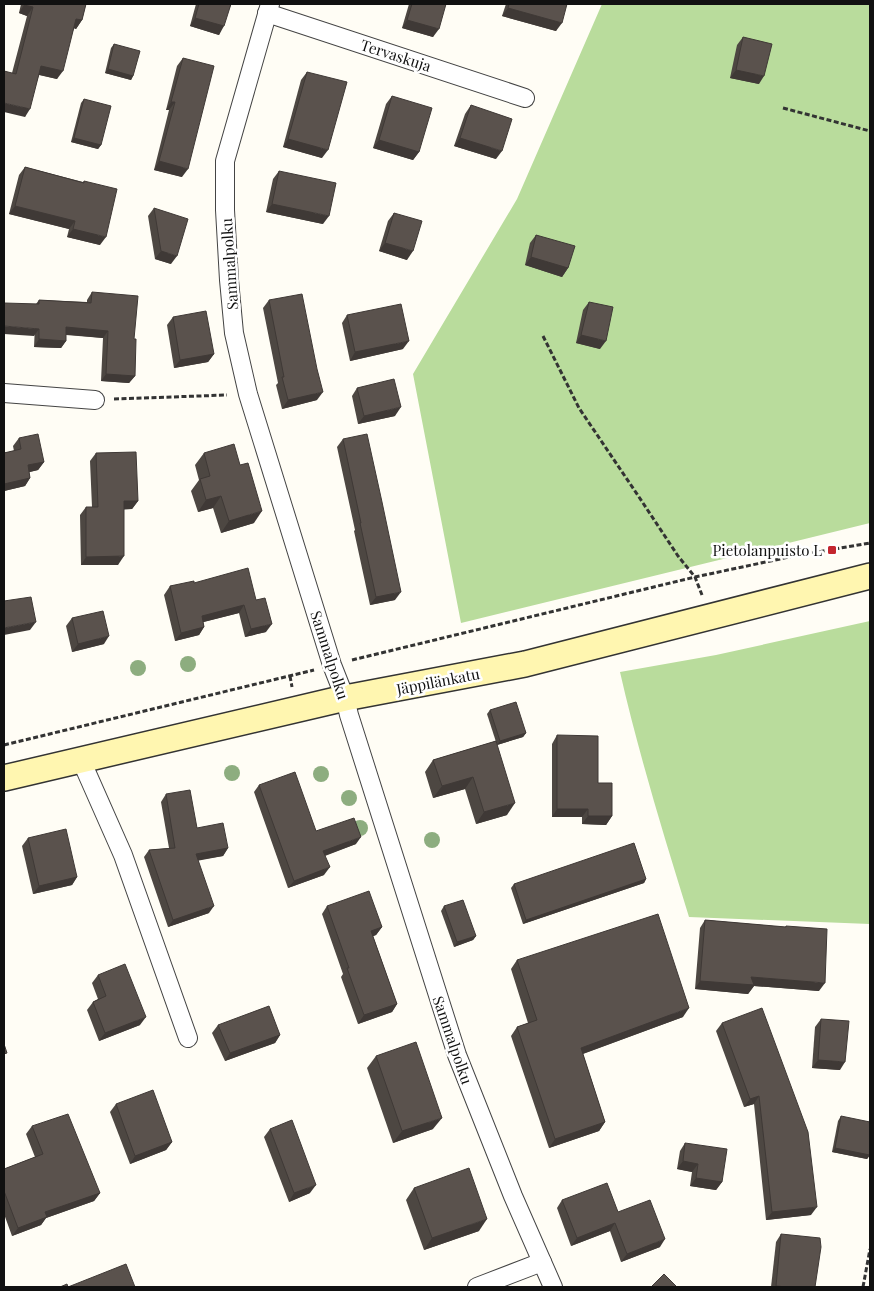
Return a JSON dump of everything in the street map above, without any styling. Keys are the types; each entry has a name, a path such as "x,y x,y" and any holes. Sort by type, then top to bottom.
{"street":[{"name":"Tervaskuja","path":"268,8 525,98"},
{"name":"Sammalpolku","path":"268,8 225,161 225,210 234,333 248,394 456,1055 513,1196 553,1287"},
{"path":"4,393 96,400"},
{"name":"Jäppilänkatu","path":"4,778 345,698 526,664 870,576"},
{"path":"81,760 122,855 188,1038"},
{"path":"477,1287 542,1262"}],"path":[{"path":"783,108 870,131"},
{"path":"543,336 578,408 640,497 678,556 695,577 710,616"},
{"path":"96,400 248,394"},
{"path":"4,745 695,577 794,556 870,543"},
{"path":"863,1287 870,1249"}],"green space":[{"path":"602,4 870,4 870,523 461,623 413,374 517,199"},
{"path":"870,621 870,924 689,917 661,826 620,672 716,655"}],"building":[{"path":"25,4 86,4 82,20 76,19 63,71 41,66 30,109 4,103 4,71 16,74 33,7"},
{"path":"199,4 231,4 224,26 195,18"},
{"path":"412,4 446,4 439,29 407,20"},
{"path":"509,4 567,4 562,23 508,8"},
{"path":"743,37 772,44 764,76 736,70"},
{"path":"114,44 140,51 133,76 108,69"},
{"path":"183,58 214,66 188,169 159,161 175,102 171,102"},
{"path":"307,72 347,82 328,150 288,139"},
{"path":"392,96 432,108 419,152 379,140"},
{"path":"84,99 111,106 101,145 74,138"},
{"path":"471,105 512,119 502,151 460,138"},
{"path":"25,167 84,183 84,181 117,189 106,237 73,229 75,221 15,206"},
{"path":"279,171 336,183 329,216 272,204"},
{"path":"154,208 188,219 177,256 161,251"},
{"path":"394,213 422,221 413,251 385,243"},
{"path":"536,235 575,246 568,268 531,257"},
{"path":"92,292 138,296 134,339 136,339 135,376 106,374 108,331 66,327 66,341 39,339 39,329 4,326 4,303 39,304 39,300 91,303"},
{"path":"302,294 323,392 288,400 282,377 284,377 269,300"},
{"path":"589,302 613,307 606,341 581,335"},
{"path":"401,304 409,341 355,352 347,315"},
{"path":"206,311 214,354 180,360 173,317"},
{"path":"394,379 401,407 364,416 357,388"},
{"path":"38,434 44,462 28,465 30,478 4,484 4,453 21,449 19,438"},
{"path":"367,434 401,592 376,597 343,439"},
{"path":"234,444 240,465 248,463 262,511 229,521 221,496 206,500 200,479 210,476 204,453"},
{"path":"136,452 138,501 124,501 124,556 86,557 86,507 98,507 96,453"},
{"path":"248,568 256,600 265,598 272,624 251,629 244,605 202,616 204,627 181,633 170,586 194,581 194,583"},
{"path":"31,597 36,622 4,628 4,601"},
{"path":"103,611 109,636 78,644 72,618"},
{"path":"516,702 526,733 500,741 490,710"},
{"path":"557,735 598,736 598,783 612,783 612,816 588,816 588,809 557,809"},
{"path":"496,741 515,803 484,812 473,777 442,786 433,760"},
{"path":"295,772 316,831 354,818 361,837 323,851 330,867 294,881 259,785"},
{"path":"190,790 197,828 223,823 228,848 196,854 214,906 173,920 149,850 175,848 166,794"},
{"path":"66,829 77,877 39,886 28,838"},
{"path":"634,843 646,879 526,920 514,884"},
{"path":"369,891 382,927 371,931 397,1004 364,1015 327,906"},
{"path":"463,900 476,936 457,942 444,906"},
{"path":"658,914 689,1008 581,1048 605,1122 555,1139 517,1027 537,1020 517,960"},
{"path":"705,920 827,929 825,983 751,977 754,985 700,981"},
{"path":"125,964 146,1017 105,1033 93,1002 106,996 98,975"},
{"path":"269,1006 280,1035 230,1053 218,1025"},
{"path":"762,1008 808,1132 817,1207 772,1212 759,1096 750,1099 722,1023"},
{"path":"821,1019 849,1021 845,1062 818,1060"},
{"path":"416,1042 442,1118 402,1131 376,1056"},
{"path":"153,1090 172,1142 135,1156 116,1104"},
{"path":"68,1114 100,1193 45,1212 47,1217 18,1228 4,1191 4,1169 43,1154 32,1126"},
{"path":"841,1116 870,1122 870,1155 835,1148"},
{"path":"292,1120 316,1185 294,1193 270,1129"},
{"path":"685,1143 727,1149 722,1182 696,1178 698,1164 683,1161"},
{"path":"469,1168 487,1219 432,1238 414,1188"},
{"path":"607,1183 618,1212 650,1200 665,1239 627,1254 615,1223 577,1238 562,1200"},
{"path":"781,1234 820,1238 821,1247 815,1287 776,1286"},
{"path":"126,1264 135,1287 68,1287"},
{"path":"664,1274 677,1287 651,1287"}],"place":[{"name":"Pietolanpuisto L","path":"832,550"}]}
